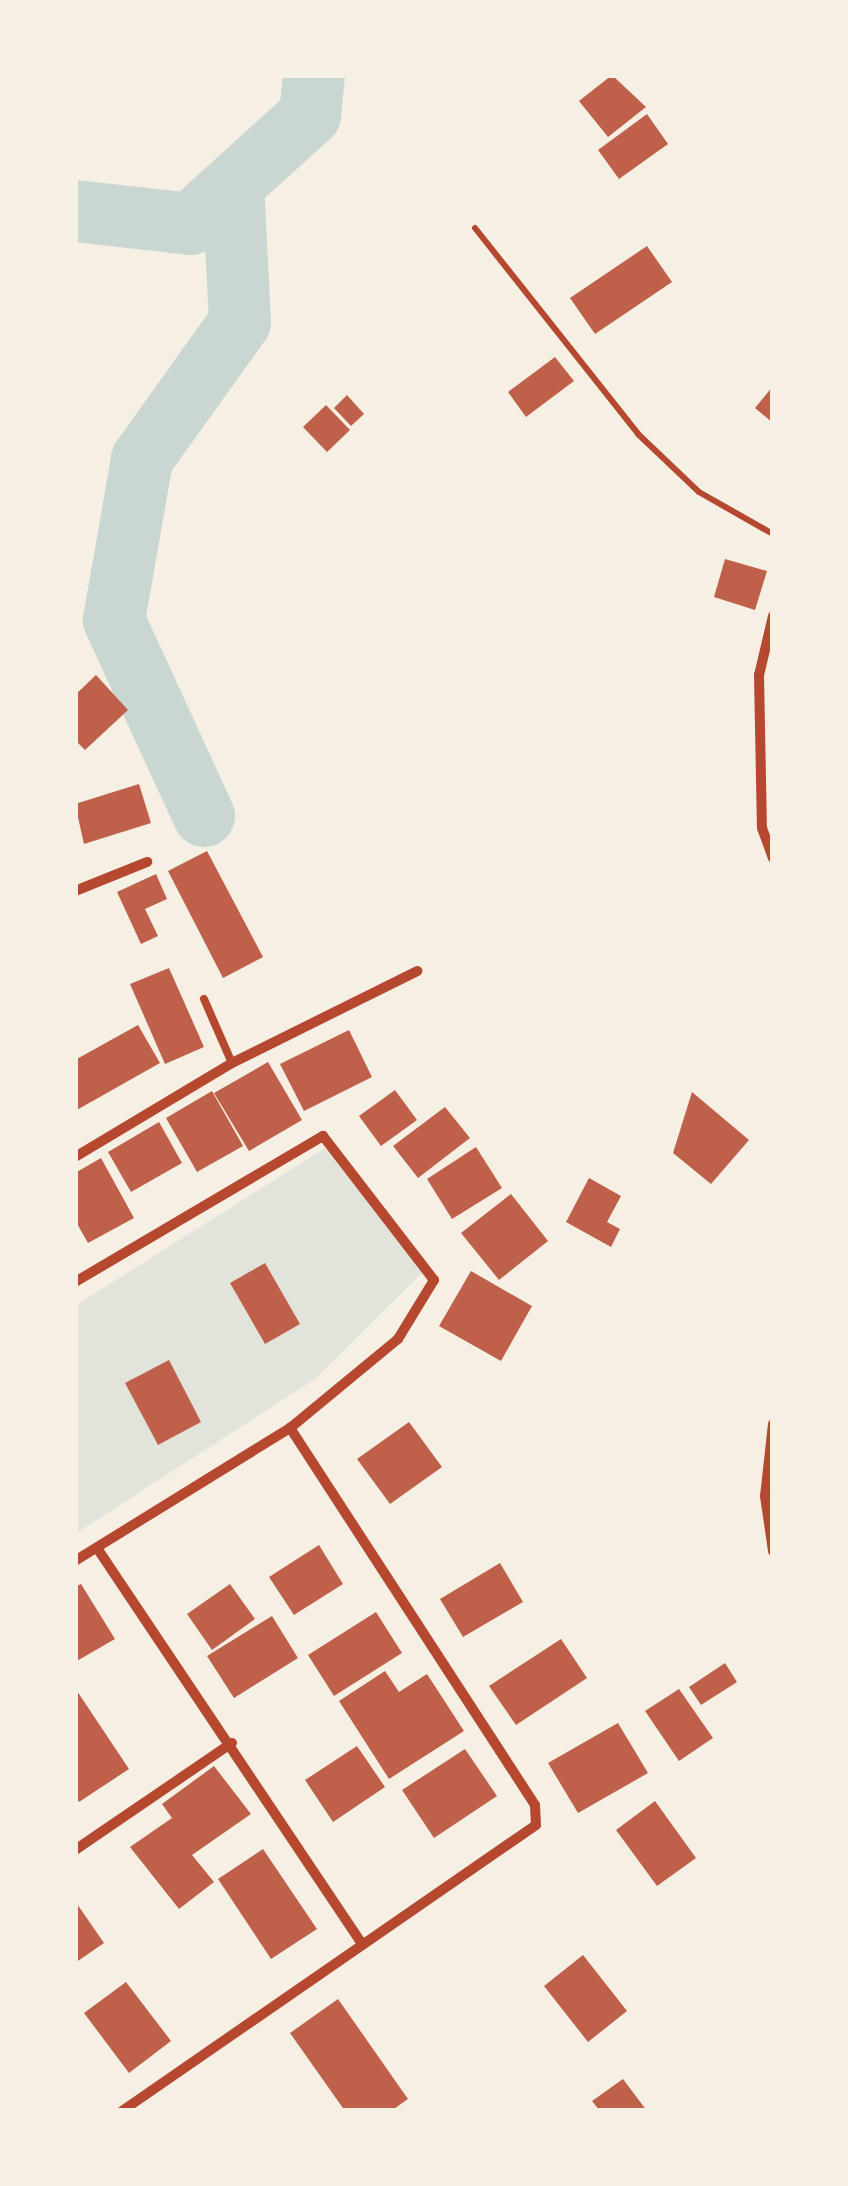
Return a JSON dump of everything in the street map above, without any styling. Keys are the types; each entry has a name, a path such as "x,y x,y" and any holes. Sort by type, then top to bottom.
{"street":[{"path":"773,616 759,675 762,828 773,858"},
{"path":"75,891 147,862"},
{"path":"75,1157 232,1063 417,970"},
{"path":"75,1282 323,1136 434,1280 398,1339 290,1428 75,1561"},
{"path":"773,1424 765,1496 773,1551"},
{"path":"122,2111 361,1943 529,1833 538,1815 290,1428"},
{"path":"97,1548 232,1743 361,1943"},
{"path":"75,1850 232,1743"}],"lane":[{"path":"204,999 232,1063"}],"path":[{"path":"475,228 638,434 699,492 773,534"}],"shaded area":[{"path":"325,1148 424,1271 315,1379 75,1534 75,1306"}],"building":[{"path":"612,75 646,107 608,137 579,101"},
{"path":"647,114 668,144 619,179 598,150"},
{"path":"647,246 672,282 595,334 570,298"},
{"path":"555,357 574,381 526,417 508,392"},
{"path":"773,386 773,423 755,408"},
{"path":"347,395 364,414 351,426 334,408"},
{"path":"326,405 350,430 327,452 303,427"},
{"path":"725,559 767,571 755,610 714,597"},
{"path":"96,675 128,710 85,750 75,740 75,695"},
{"path":"139,784 151,823 84,844 75,804"},
{"path":"207,851 263,957 223,978 168,871"},
{"path":"156,874 167,899 145,909 158,936 141,944 117,892"},
{"path":"169,968 204,1047 165,1064 130,984"},
{"path":"138,1025 160,1063 75,1111 75,1060"},
{"path":"349,1030 372,1077 304,1111 280,1064"},
{"path":"268,1062 302,1120 249,1151 214,1093"},
{"path":"395,1090 417,1120 381,1146 359,1116"},
{"path":"212,1091 243,1146 197,1172 166,1118"},
{"path":"692,1092 749,1140 711,1184 673,1153"},
{"path":"445,1107 470,1138 418,1178 393,1146"},
{"path":"159,1122 182,1163 131,1192 108,1152"},
{"path":"476,1147 502,1188 452,1219 427,1179"},
{"path":"101,1158 134,1218 88,1243 75,1220 75,1173"},
{"path":"589,1178 621,1196 607,1222 620,1229 611,1247 566,1222"},
{"path":"511,1194 548,1241 499,1280 461,1233"},
{"path":"265,1263 300,1324 265,1344 230,1283"},
{"path":"471,1271 532,1306 501,1361 439,1326"},
{"path":"169,1360 201,1422 158,1445 125,1383"},
{"path":"409,1422 442,1467 390,1504 357,1459"},
{"path":"319,1545 343,1584 294,1615 269,1577"},
{"path":"500,1563 523,1602 463,1637 440,1599"},
{"path":"81,1584 115,1639 75,1662 75,1587"},
{"path":"230,1584 255,1619 212,1650 187,1614"},
{"path":"376,1612 402,1653 334,1696 308,1655"},
{"path":"272,1616 298,1658 234,1698 207,1656"},
{"path":"561,1639 587,1678 516,1725 489,1686"},
{"path":"725,1663 737,1682 701,1705 689,1687"},
{"path":"385,1671 399,1692 427,1674 464,1731 389,1779 339,1701"},
{"path":"75,1688 129,1769 79,1802 75,1796"},
{"path":"679,1689 713,1738 679,1761 645,1711"},
{"path":"618,1723 648,1773 578,1813 548,1763"},
{"path":"357,1746 385,1787 333,1822 305,1780"},
{"path":"465,1749 497,1796 434,1838 402,1790"},
{"path":"214,1766 251,1814 192,1855 214,1882 179,1909 130,1847 172,1818 162,1804"},
{"path":"655,1801 696,1858 657,1886 616,1830"},
{"path":"263,1849 317,1929 271,1959 218,1879"},
{"path":"75,1901 104,1943 75,1963"},
{"path":"583,1955 627,2011 588,2042 544,1986"},
{"path":"126,1982 171,2041 129,2073 84,2013"},
{"path":"338,1999 408,2099 391,2111 345,2111 290,2033"},
{"path":"623,2079 647,2111 600,2111 592,2101"}],"waterway":[{"path":"75,211 190,224 310,115 314,75"},
{"path":"204,816 114,620 142,459 240,322 233,185"}]}
